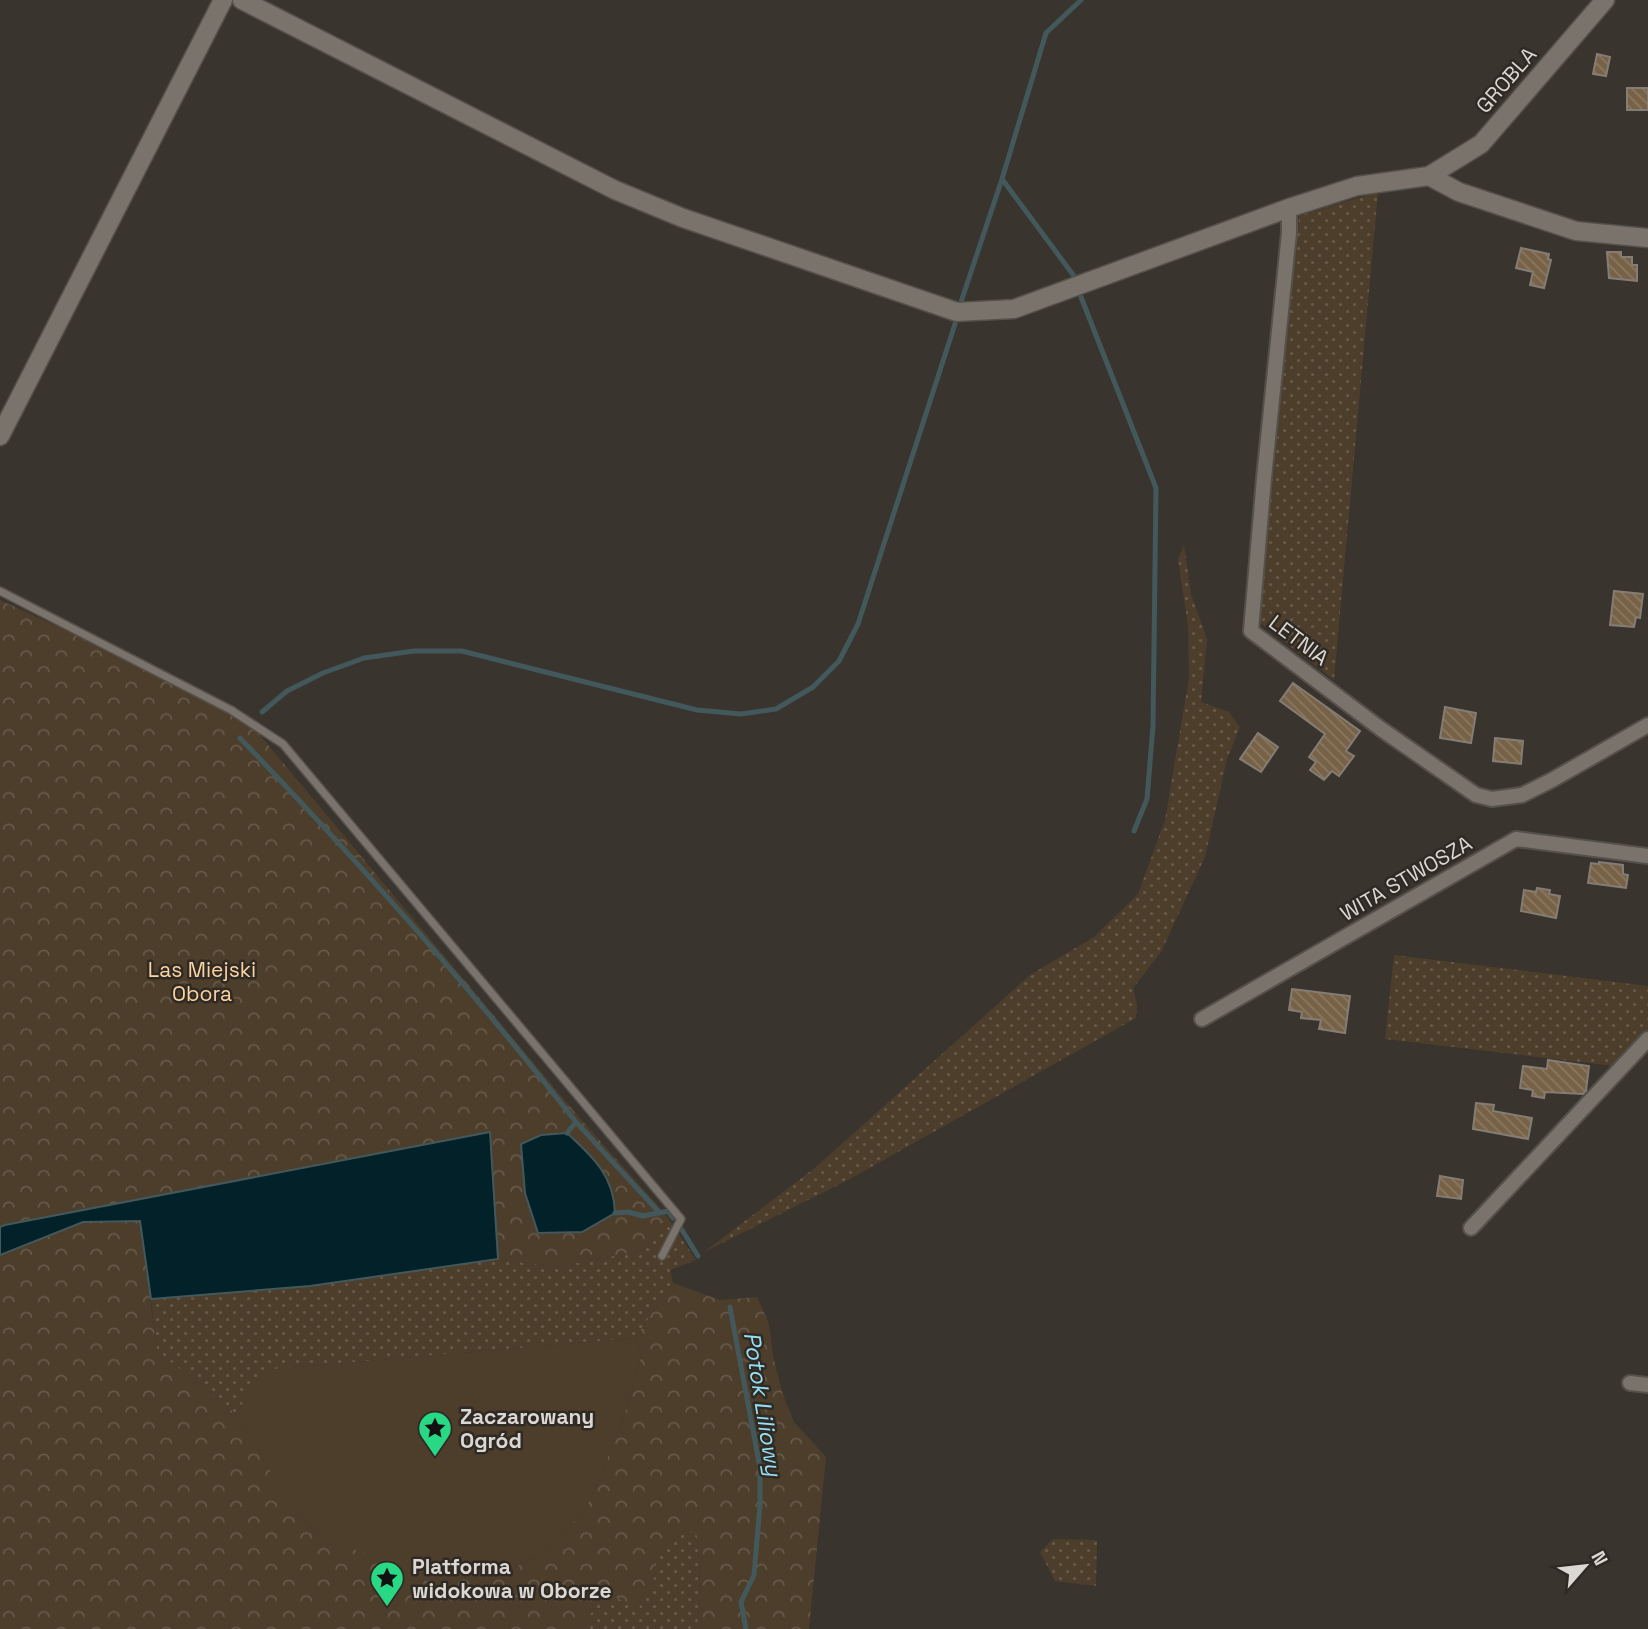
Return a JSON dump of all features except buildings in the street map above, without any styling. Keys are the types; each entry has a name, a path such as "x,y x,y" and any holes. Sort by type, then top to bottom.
{"street":[{"path":"0,436 223,0"},
{"path":"242,0 615,190 684,218 957,312 1014,309 1289,208 1357,186 1429,176 1459,192 1576,231 1648,238"},
{"name":"GROBLA","path":"1429,176 1481,144 1605,0"},
{"name":"LETNIA","path":"1289,208 1289,233 1251,631 1381,729 1476,795 1492,799 1521,795 1648,724"},
{"name":"WITA STWOSZA","path":"1202,1019 1516,839 1648,856"},
{"path":"1471,1228 1641,1057 1648,1038"},
{"path":"1630,1382 1648,1385"}],"lane":[{"path":"0,591 231,710 283,744 681,1219 662,1256"}],"green space":[{"path":"1378,192 1334,680 1259,622 1299,216"},
{"path":"1184,545 1191,594 1207,639 1201,702 1229,712 1240,727 1227,759 1205,857 1161,952 1133,988 1137,1004 1136,1018 848,1180 704,1252 816,1167 1030,975 1094,937 1138,894 1165,820 1189,678 1188,626 1178,559"},
{"name":"Las Miejski Obora","path":"0,600 239,710 578,1116 666,1215 645,1250 556,1267 498,1259 490,1132 0,1227"},
{"path":"1394,955 1648,986 1648,1030 1614,1066 1385,1039"},
{"path":"666,1215 696,1260 670,1270 673,1283 635,1338 264,1370 236,1414 157,1351 151,1299 310,1286 498,1259 556,1267 645,1250"},
{"path":"140,1221 157,1351 236,1414 287,1497 313,1530 363,1552 499,1576 556,1545 590,1500 623,1419 641,1356 635,1338 673,1283 720,1300 757,1297 769,1324 773,1356 783,1395 794,1422 826,1457 809,1629 698,1629 700,1562 695,1533 674,1531 655,1560 653,1586 639,1608 605,1593 580,1629 0,1629 0,1255 83,1222"},
{"name":"Zaczarowany Ogród","path":"635,1338 641,1356 623,1419 590,1500 556,1545 499,1576 423,1581 313,1530 287,1497 236,1414 263,1370"},
{"path":"673,1531 695,1533 700,1562 698,1629 580,1629 605,1593 653,1586 655,1560"},
{"path":"1053,1539 1097,1540 1096,1586 1055,1581 1040,1552"}],"water":[{"path":"490,1132 498,1259 310,1286 151,1299 140,1221 83,1222 0,1255 0,1227 5,1225"},
{"path":"567,1133 593,1159 606,1178 611,1188 615,1213 582,1232 538,1233 525,1193 521,1144 541,1135"}],"waterway":[{"path":"961,302 1046,33 1081,0"},
{"path":"1002,179 1074,276"},
{"path":"1081,297 1156,488 1153,726 1147,799 1134,831"},
{"path":"262,712 287,691 323,673 364,658 414,651 462,651 697,710 741,714 776,709 813,687 839,661 858,624 955,324"},
{"path":"240,738 328,831 496,1023 576,1122 567,1133"},
{"path":"576,1122 659,1212"},
{"path":"615,1213 628,1212 643,1216 668,1211 673,1218"},
{"path":"682,1230 698,1256"},
{"name":"Potok Liliowy","path":"730,1307 760,1468 754,1575 741,1602 746,1629"}],"place":[{"name":"Zaczarowany Ogród","path":"435,1458"},
{"name":"Platforma widokowa w Oborze","path":"387,1608"}]}
